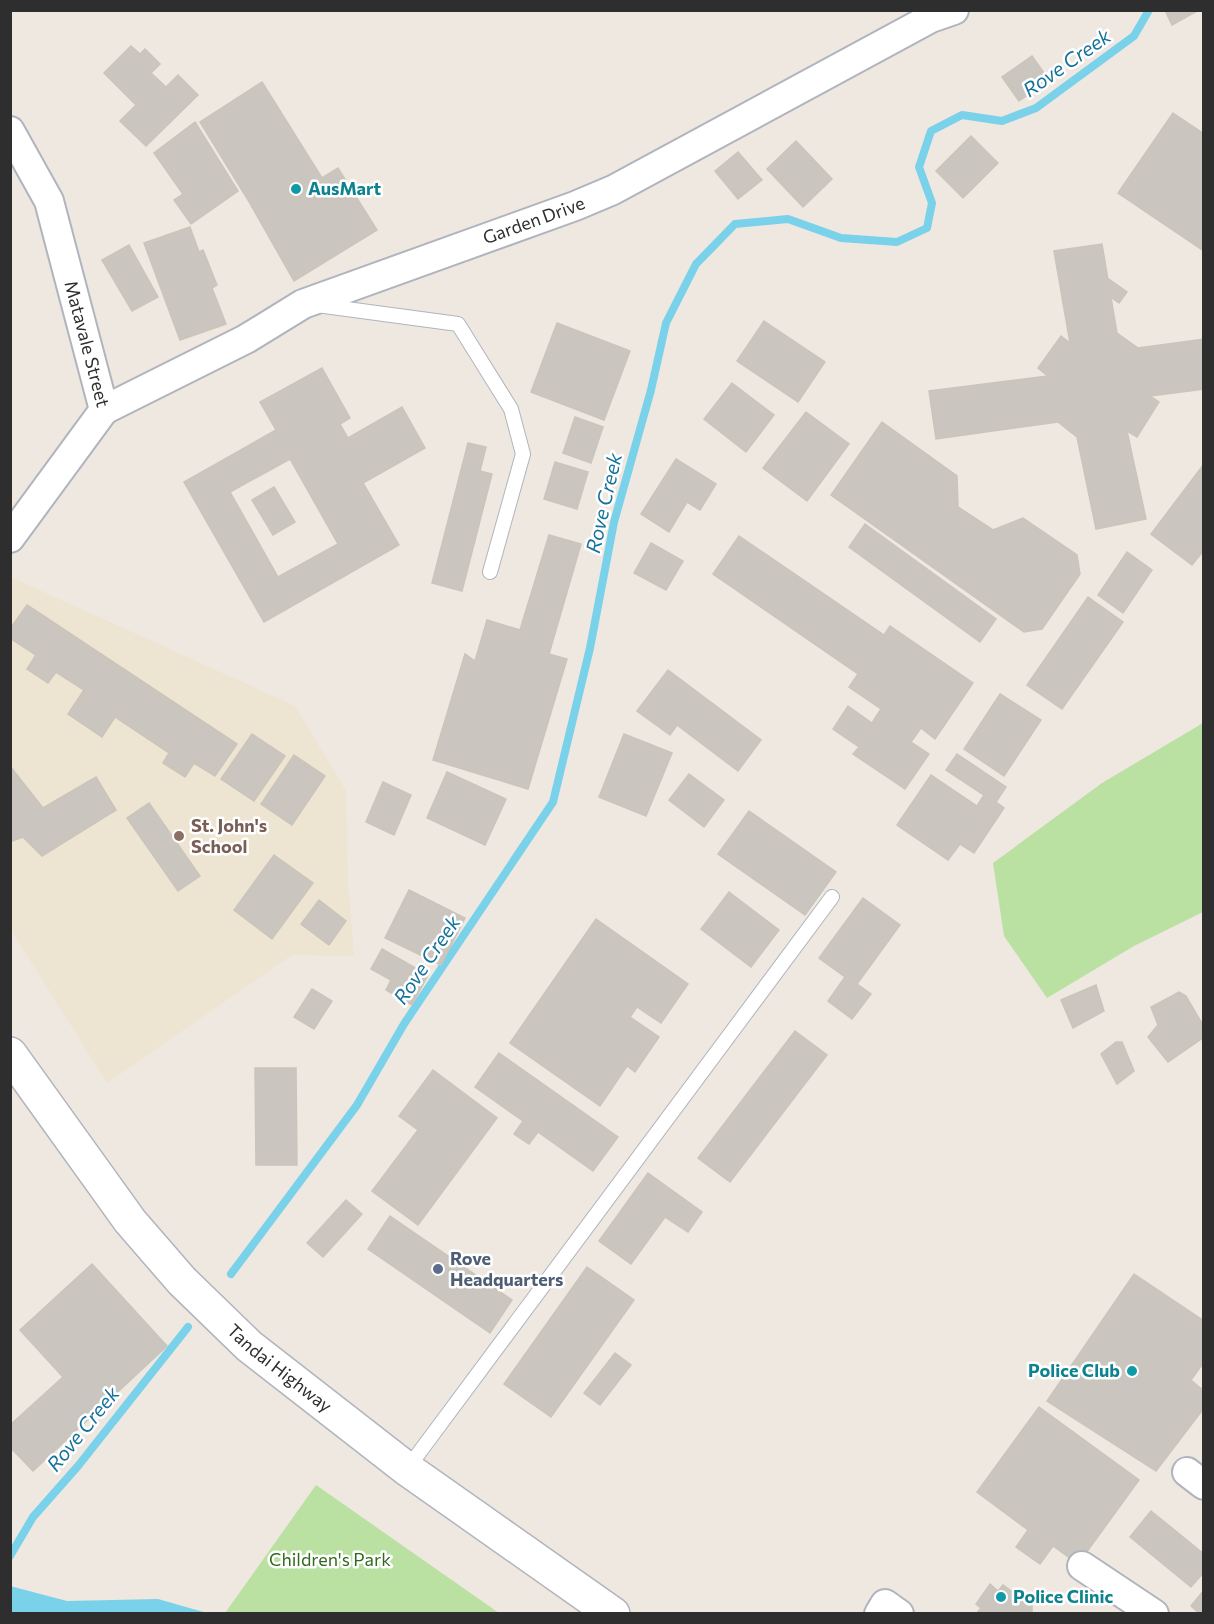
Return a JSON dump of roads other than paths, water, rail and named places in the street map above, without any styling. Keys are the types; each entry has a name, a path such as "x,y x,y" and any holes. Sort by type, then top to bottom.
{"main road":[{"name":"Tandai Highway","path":"10,1054 130,1221 182,1281 249,1346 407,1469 614,1614"}],"street":[{"name":"Garden Drive","path":"104,410 246,339 303,304 575,206 613,190 931,18 954,10"},
{"name":"Matavale Street","path":"10,131 49,201 104,410 10,538"},
{"path":"1082,1566 1154,1614"},
{"path":"879,1614 885,1604 898,1614"}],"lane":[{"path":"303,304 458,324 511,409 523,454 490,572"},
{"path":"407,1469 832,897"}],"water":[{"path":"10,1586 67,1601 158,1599 207,1613 11,1613"}],"waterway":[{"name":"Rove Creek","path":"231,1274 357,1105 404,1024 553,802 590,648 614,522 651,390 666,323 696,264 735,224 788,219 841,238 897,242 927,228 932,203 919,167 931,131 962,115 1002,121 1036,108 1134,36 1149,10"},
{"name":"Rove Creek","path":"10,1556 33,1517 78,1466 188,1327"}],"place":[{"name":"AusMart","path":"296,189"},
{"name":"St. John's School","path":"179,836"},
{"name":"Rove Headquarters","path":"438,1269"},
{"name":"Police Club","path":"1132,1371"},
{"name":"Police Clinic","path":"1001,1597"}],"park label":[{"name":"Children's Park","path":"330,1560"}]}
